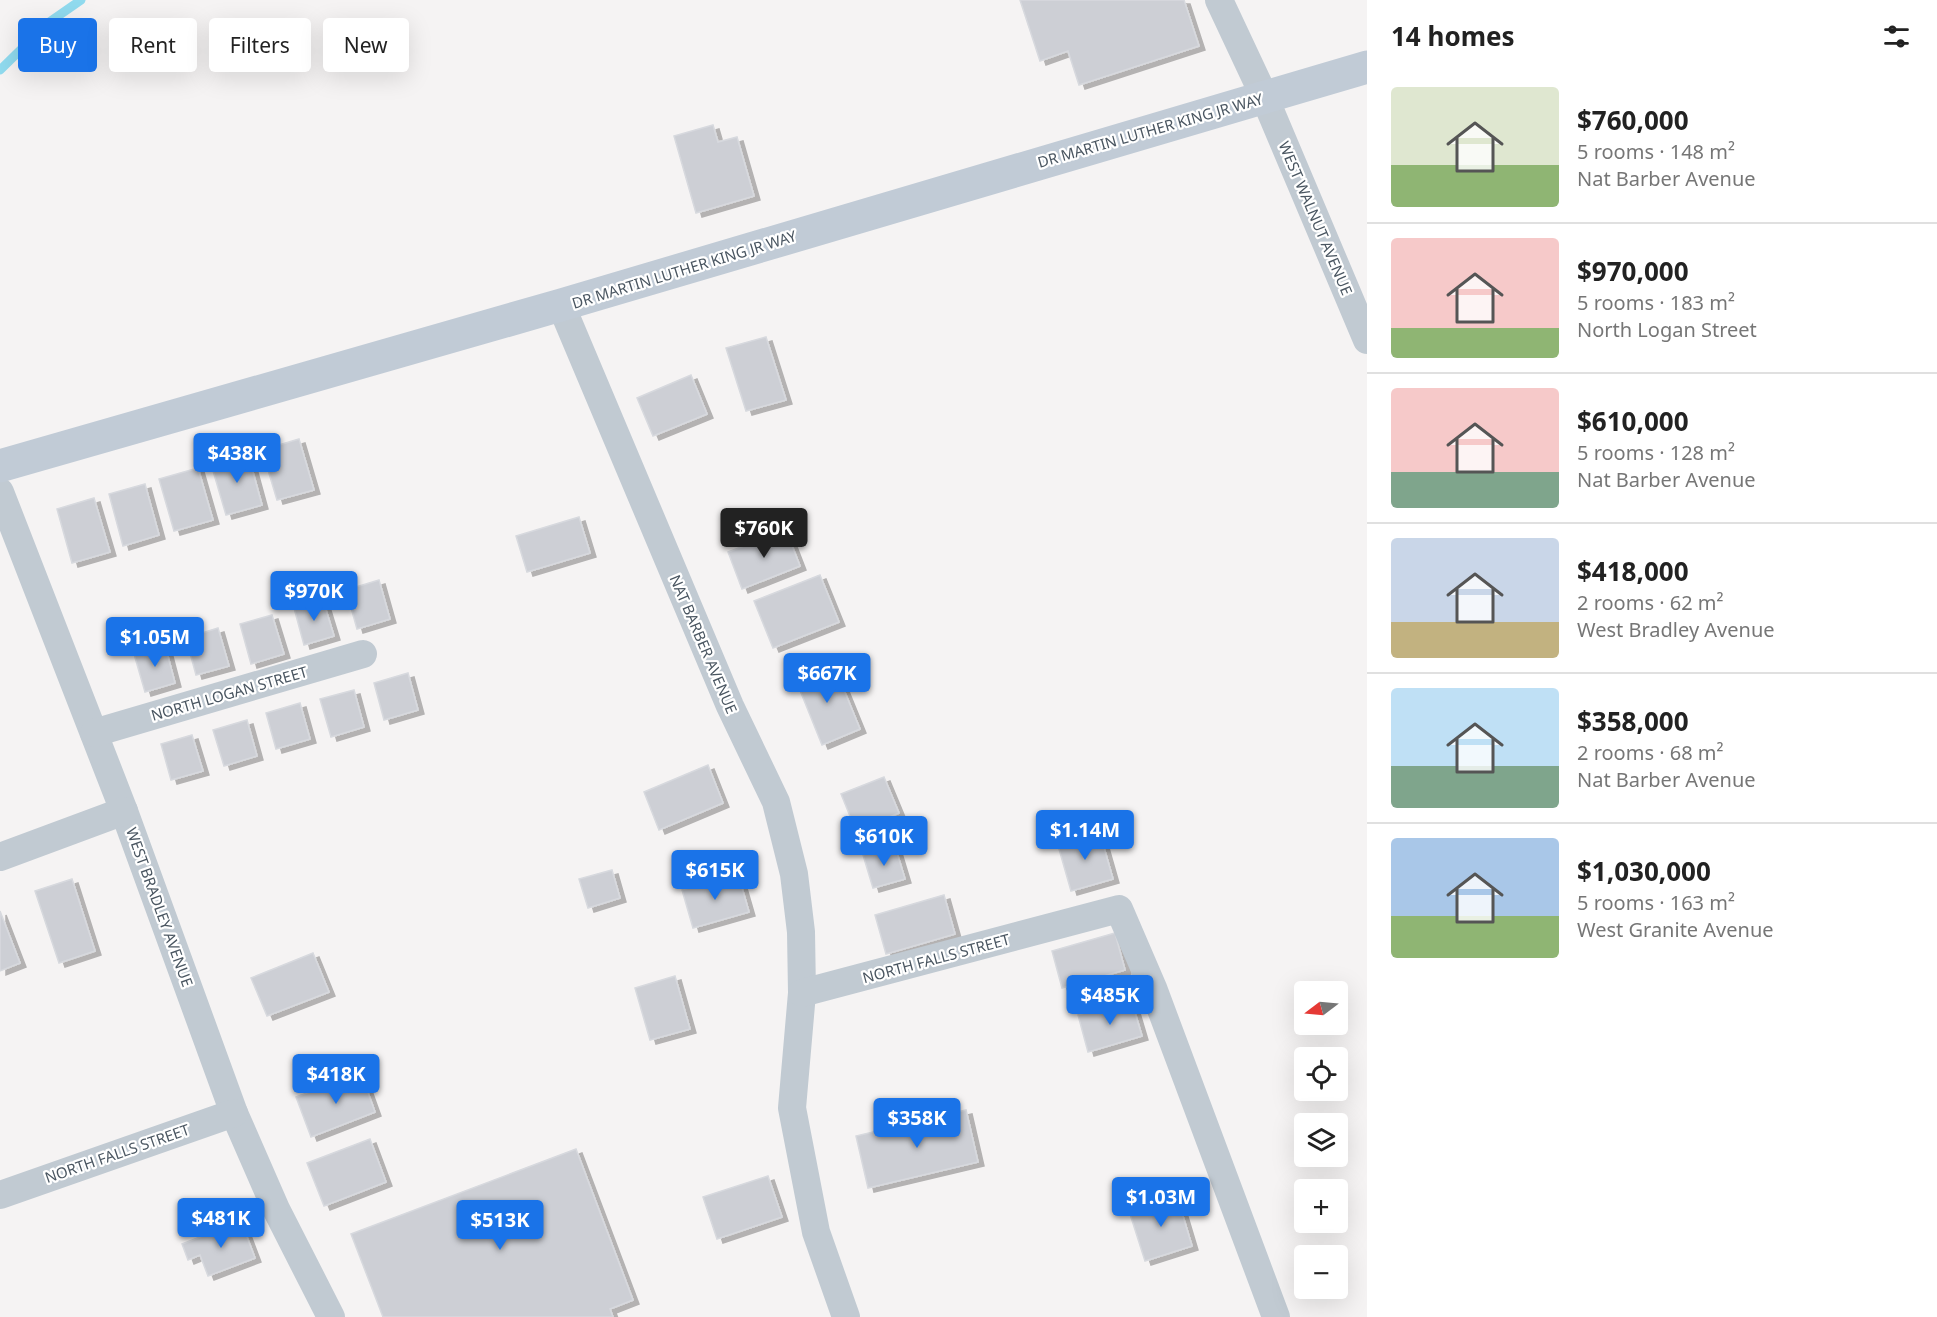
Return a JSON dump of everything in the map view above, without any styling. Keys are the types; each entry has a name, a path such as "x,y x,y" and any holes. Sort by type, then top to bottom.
{"main road":[{"name":"DR MARTIN LUTHER KING JR WAY","path":"0,466 561,305 1367,67"}],"street":[{"name":"WEST WALNUT AVENUE","path":"1219,0 1264,96 1367,340"},
{"name":"NAT BARBER AVENUE","path":"561,305 730,706 776,802 794,874 801,932 802,993"},
{"name":"WEST BRADLEY AVENUE","path":"0,492 124,811 234,1113 276,1209 331,1317"},
{"name":"NORTH LOGAN STREET","path":"94,733 363,654"},
{"path":"0,857 124,811"},
{"name":"NORTH FALLS STREET","path":"802,993 1119,909 1153,987 1276,1317"},
{"path":"802,993 792,1108 816,1232 846,1317"},
{"name":"NORTH FALLS STREET","path":"0,1195 234,1113"}],"building":[{"path":"1020,0 1184,0 1199,46 1079,85 1068,51 1040,61"},
{"path":"713,125 718,142 737,137 754,196 696,213 674,136"},
{"path":"766,337 786,400 746,411 726,348"},
{"path":"691,375 707,414 653,436 637,398"},
{"path":"299,439 314,490 277,500 262,450"},
{"path":"248,454 262,505 226,515 211,464"},
{"path":"198,468 213,520 174,531 159,479"},
{"path":"145,484 159,535 123,546 109,494"},
{"path":"94,498 110,552 72,563 57,509"},
{"path":"579,517 590,553 527,572 516,536"},
{"path":"786,530 800,566 742,589 728,552"},
{"path":"820,575 839,622 773,648 754,601"},
{"path":"379,580 390,619 357,629 346,590"},
{"path":"323,600 334,636 304,645 294,608"},
{"path":"272,615 284,654 251,664 240,624"},
{"path":"218,628 229,666 196,675 186,638"},
{"path":"165,645 175,683 145,692 134,654"},
{"path":"833,663 860,729 822,745 795,678"},
{"path":"408,673 418,710 384,720 374,683"},
{"path":"354,690 364,727 331,737 320,699"},
{"path":"300,703 310,739 276,749 266,713"},
{"path":"247,720 257,756 224,766 213,730"},
{"path":"192,735 203,771 171,780 161,744"},
{"path":"708,765 723,803 659,830 644,792"},
{"path":"884,777 899,813 856,831 841,794"},
{"path":"1099,830 1113,879 1071,891 1057,842"},
{"path":"895,846 905,879 873,888 863,855"},
{"path":"612,870 620,898 588,908 579,879"},
{"path":"738,874 749,912 693,928 682,890"},
{"path":"72,879 95,951 59,963 35,891"},
{"path":"944,895 955,934 886,954 875,915"},
{"path":"0,911 20,963 0,971"},
{"path":"1115,933 1125,970 1062,988 1052,951"},
{"path":"313,953 329,992 267,1016 251,978"},
{"path":"675,976 690,1029 650,1040 635,988"},
{"path":"1131,999 1142,1036 1088,1052 1078,1015"},
{"path":"361,1073 375,1112 311,1137 296,1097"},
{"path":"966,1110 978,1162 868,1188 856,1136"},
{"path":"370,1139 386,1182 324,1206 307,1163"},
{"path":"576,1149 633,1300 610,1309 613,1317 383,1317 351,1234"},
{"path":"768,1176 782,1217 717,1239 703,1197"},
{"path":"1177,1196 1192,1246 1145,1261 1129,1211"},
{"path":"241,1221 255,1258 208,1276 200,1255 188,1260 182,1244"}],"waterway":[{"path":"0,70 48,23 81,0"}]}
